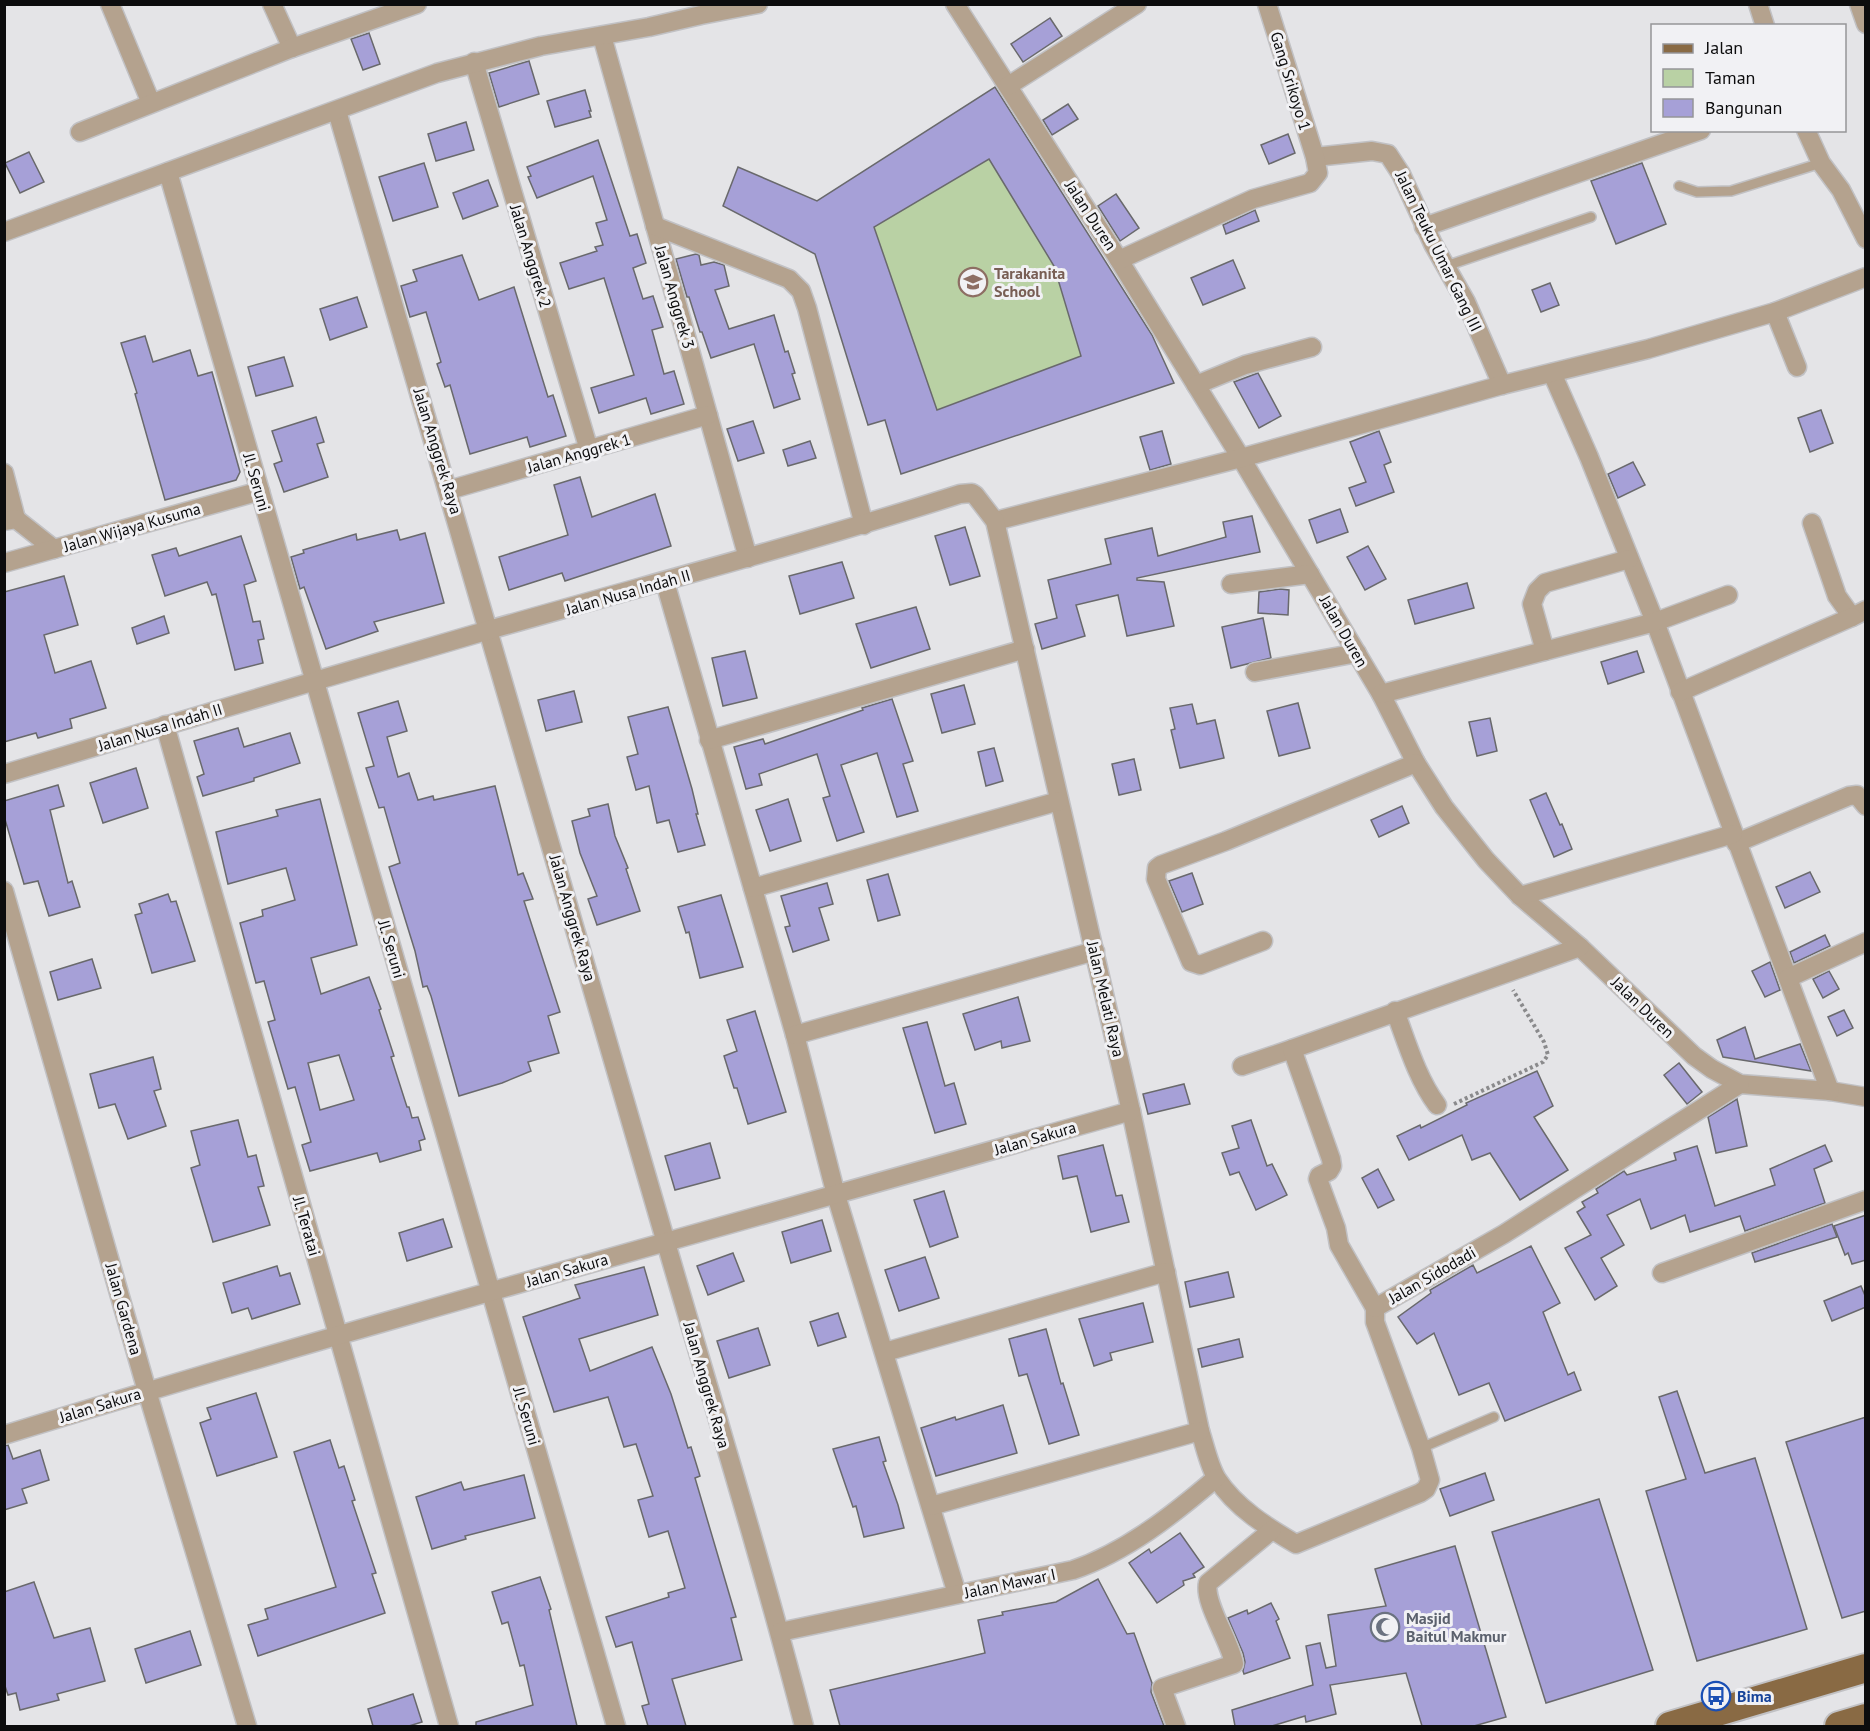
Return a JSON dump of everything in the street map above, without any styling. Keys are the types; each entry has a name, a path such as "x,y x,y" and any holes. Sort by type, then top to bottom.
{"main road":[{"path":"1670,1726 1866,1668"},
{"path":"1839,1726 1866,1718"}],"street":[{"path":"110,4 150,103"},
{"path":"272,4 292,48"},
{"path":"80,132 292,48 417,4"},
{"path":"4,232 406,84 474,62 541,46 758,4"},
{"name":"Jalan Duren","path":"955,4 1119,260 1241,458 1381,694 1416,763 1444,807 1486,860 1520,896 1580,947 1694,1056 1712,1069 1740,1083 1830,1091 1866,1097"},
{"path":"1008,86 1137,4"},
{"name":"Gang Srikoyo 1","path":"1267,4 1315,157"},
{"path":"1758,4 1764,24"},
{"path":"1859,4 1866,24"},
{"name":"Jalan Anggrek 3","path":"602,36 748,558"},
{"name":"Jalan Anggrek 2","path":"474,62 590,450"},
{"name":"Jalan Anggrek Raya","path":"337,111 491,630 665,1241 780,1632 804,1726"},
{"path":"1424,227 1695,132"},
{"path":"1807,132 1821,163 1841,190 1866,239"},
{"name":"Jalan Teuku Umar Gang III","path":"1315,157 1372,151 1388,154 1398,168 1424,227 1470,311 1502,385"},
{"path":"1119,260 1253,199 1310,183 1318,173 1315,157"},
{"name":"Jl. Seruni","path":"168,172 616,1726"},
{"path":"655,226 789,279 801,291 864,525"},
{"path":"995,521 1241,458 1502,385 1648,349 1775,312 1866,277"},
{"path":"1775,312 1797,367"},
{"path":"1196,385 1245,365 1312,348"},
{"path":"1552,373 1589,457 1655,622 1734,839 1830,1091"},
{"name":"Jalan Anggrek 1","path":"449,490 708,416"},
{"path":"4,473 10,520 54,549"},
{"name":"Jalan Wijaya Kusuma","path":"4,563 260,491"},
{"name":"Jalan Nusa Indah II","path":"4,774 491,630 864,525 960,494 972,493 980,498 995,521"},
{"name":"Jalan Melati Raya","path":"995,521 1095,951 1200,1431 1216,1478"},
{"path":"1680,692 1859,614 1837,596 1812,523"},
{"path":"1545,651 1532,604 1537,591 1545,583 1629,558"},
{"path":"1231,584 1310,574"},
{"path":"665,582 795,1035 836,1195 957,1594"},
{"path":"1381,694 1655,622 1728,595"},
{"path":"709,740 1025,649"},
{"path":"1255,672 1357,653"},
{"name":"Jl. Teratai","path":"165,725 449,1726"},
{"path":"1263,941 1200,964 1191,962 1156,879 1157,868 1226,842 1416,763"},
{"path":"1520,896 1734,839 1849,796 1857,795 1866,806"},
{"path":"753,888 1059,801"},
{"name":"Jalan Gardena","path":"4,891 147,1391 247,1726"},
{"path":"1788,978 1866,942"},
{"path":"1242,1066 1580,947"},
{"path":"795,1035 1095,951"},
{"path":"1395,1011 1425,1085 1437,1105"},
{"path":"1292,1049 1331,1159 1332,1166 1329,1171 1319,1176 1318,1179 1336,1228 1339,1245 1374,1308"},
{"name":"Jalan Sidodadi","path":"1272,1530 1296,1544 1394,1505 1426,1489 1430,1480 1421,1448 1376,1322 1374,1308 1504,1234 1740,1083"},
{"name":"Jalan Sakura","path":"4,1435 338,1335 1131,1111"},
{"path":"1662,1273 1866,1200"},
{"path":"885,1352 1166,1272"},
{"path":"931,1506 1200,1431"},
{"path":"1176,1726 1162,1688 1233,1664 1209,1599 1208,1583 1272,1530 1240,1505 1216,1478"},
{"name":"Jalan Mawar I","path":"780,1632 1073,1570 1090,1564 1141,1535 1216,1478"}],"lane":[{"path":"1679,186 1697,192 1731,191 1821,163"},
{"path":"1446,266 1590,218"},
{"path":"1421,1448 1494,1417"}],"path":[{"path":"1437,1105 1452,1105 1543,1062 1548,1055 1544,1042 1504,974"}],"green space":[{"path":"989,159 1054,266 1081,356 937,410 874,227"}],"building":[{"path":"1050,18 1062,36 1023,62 1011,44"},
{"path":"369,33 380,64 363,70 351,39"},
{"path":"529,61 539,94 499,107 489,73"},
{"path":"995,87 1152,335 1174,383 901,474 885,420 868,425 815,254 723,206 738,167 817,201","holes":["989,159 1054,266 1081,356 937,410 874,227"]},
{"path":"585,90 591,117 555,127 547,101"},
{"path":"1068,104 1078,119 1052,135 1043,120"},
{"path":"466,122 474,150 436,161 428,134"},
{"path":"1288,134 1295,153 1269,164 1261,145"},
{"path":"598,140 630,236 637,234 646,263 633,268 643,299 653,296 663,327 652,330 664,374 674,371 684,404 651,414 646,398 599,413 591,388 634,375 604,278 569,289 560,263 597,251 595,247 603,245 596,223 607,220 593,176 537,198 528,177 531,176 527,167"},
{"path":"29,152 44,182 20,193 5,163"},
{"path":"424,163 438,207 393,221 379,177"},
{"path":"1642,163 1666,224 1616,244 1591,181"},
{"path":"488,180 498,206 463,219 453,193"},
{"path":"1116,194 1139,228 1120,241 1098,206"},
{"path":"1255,210 1259,221 1226,234 1223,225"},
{"path":"462,255 479,300 514,287 548,397 553,395 566,436 530,447 527,437 470,454 450,385 445,387 437,364 441,362 426,312 410,317 401,286 417,281 413,270"},
{"path":"699,255 701,265 714,262 724,265 729,286 715,290 729,329 774,315 785,352 788,351 795,373 792,374 800,399 774,408 754,344 711,358 689,297 687,297 676,259"},
{"path":"1233,260 1245,288 1203,305 1191,278"},
{"path":"1550,283 1559,305 1541,312 1532,290"},
{"path":"357,297 367,327 330,340 320,309"},
{"path":"145,336 153,362 190,350 198,376 212,372 240,472 236,480 165,500 135,394 137,393 121,343"},
{"path":"284,357 293,386 256,396 248,367"},
{"path":"1258,373 1281,416 1259,428 1234,382"},
{"path":"1821,410 1833,443 1810,452 1798,418"},
{"path":"316,417 324,442 317,444 328,477 284,492 274,464 282,461 272,431"},
{"path":"753,421 764,453 738,461 727,429"},
{"path":"1162,431 1171,464 1150,470 1140,437"},
{"path":"1379,431 1391,462 1384,465 1394,492 1356,506 1349,488 1366,482 1350,442"},
{"path":"810,441 816,458 788,466 783,450"},
{"path":"1633,462 1645,485 1618,498 1608,474"},
{"path":"580,477 592,517 655,494 671,546 565,581 562,573 509,590 499,557 568,535 554,485"},
{"path":"1340,509 1348,532 1317,543 1309,520"},
{"path":"1252,516 1260,552 1137,578 1137,580 1164,582 1174,626 1127,636 1118,595 1076,605 1085,636 1042,649 1035,624 1057,618 1048,580 1111,564 1105,539 1152,528 1158,556 1226,537 1223,522"},
{"path":"965,527 980,576 950,585 935,536"},
{"path":"397,530 400,540 425,533 444,603 374,622 378,631 326,649 304,587 300,589 291,557 304,553 303,550 356,534 357,540"},
{"path":"241,536 256,581 244,585 253,622 260,621 264,639 258,640 263,663 235,670 216,594 212,595 207,582 165,596 152,555 176,548 179,556"},
{"path":"1368,546 1386,579 1365,590 1347,557"},
{"path":"842,562 854,598 800,614 789,576"},
{"path":"64,576 78,625 44,635 55,673 91,661 106,708 70,719 72,728 38,738 36,733 4,742 4,592"},
{"path":"1467,583 1474,608 1415,624 1408,600"},
{"path":"1289,590 1288,615 1258,613 1259,592"},
{"path":"916,607 930,649 871,668 856,624"},
{"path":"164,616 169,633 137,644 132,628"},
{"path":"1263,618 1271,658 1231,668 1222,627"},
{"path":"745,651 757,698 723,706 712,658"},
{"path":"1637,651 1644,672 1608,684 1601,662"},
{"path":"964,685 975,724 942,733 931,694"},
{"path":"574,691 582,722 546,731 538,700"},
{"path":"892,699 913,761 903,764 918,811 897,817 877,753 841,765 864,832 837,841 823,798 830,796 817,754 759,774 762,785 746,789 734,747 763,739 765,744"},
{"path":"398,701 407,731 387,737 398,777 409,773 418,800 433,796 434,800 495,786 518,875 523,873 533,899 524,901 560,1012 548,1016 559,1053 528,1062 531,1071 502,1083 459,1096 431,996 427,986 423,987 415,951 389,867 400,863 384,807 379,808 366,768 374,766 358,713"},
{"path":"1298,703 1310,748 1279,756 1267,711"},
{"path":"1192,704 1197,724 1215,720 1224,758 1180,768 1171,730 1175,729 1170,708"},
{"path":"668,707 692,789 705,845 678,852 669,820 657,823 649,786 636,790 627,757 638,754 628,717"},
{"path":"1490,718 1497,751 1477,756 1469,722"},
{"path":"238,728 244,747 290,733 300,763 254,778 254,781 203,796 197,777 204,774 194,741"},
{"path":"994,748 1003,781 986,786 978,752"},
{"path":"1134,759 1141,790 1119,795 1112,764"},
{"path":"136,768 148,808 103,823 90,783"},
{"path":"58,785 64,806 50,810 68,883 72,881 80,907 49,916 38,881 24,884 4,816 4,801"},
{"path":"1546,793 1572,849 1554,857 1530,800"},
{"path":"320,799 357,945 311,958 321,994 369,977 381,1009 379,1010 394,1056 391,1057 407,1107 409,1107 412,1118 418,1117 425,1139 419,1141 421,1150 380,1162 377,1153 310,1171 302,1145 311,1142 295,1087 288,1089 268,1022 275,1020 264,981 256,983 240,923 263,916 262,910 295,900 286,868 228,884 216,832 278,816 276,810","holes":["339,1055 354,1100 320,1110 308,1063"]},
{"path":"788,799 801,841 770,851 756,810"},
{"path":"608,804 615,836 628,868 626,869 640,911 597,925 588,899 597,896 580,853 572,821 590,816 588,809"},
{"path":"1402,806 1409,823 1379,837 1371,820"},
{"path":"1810,872 1820,892 1785,908 1776,887"},
{"path":"1192,873 1203,904 1182,912 1169,881"},
{"path":"888,874 900,915 878,921 867,880"},
{"path":"827,883 833,904 819,908 829,940 793,952 785,927 790,926 781,896"},
{"path":"168,894 171,902 176,901 195,961 152,973 135,915 142,913 139,904"},
{"path":"721,895 743,967 700,978 689,932 686,933 678,907"},
{"path":"1825,935 1830,946 1794,963 1790,952"},
{"path":"92,959 101,988 58,1000 50,972"},
{"path":"1770,962 1780,990 1765,997 1752,971"},
{"path":"1829,971 1839,989 1823,998 1813,979"},
{"path":"1018,997 1030,1041 1002,1048 1001,1041 975,1050 963,1014"},
{"path":"1844,1010 1853,1028 1837,1036 1828,1017"},
{"path":"755,1011 786,1112 748,1124 724,1056 737,1051 727,1020"},
{"path":"927,1022 945,1086 954,1083 966,1124 935,1133 903,1028"},
{"path":"1745,1027 1755,1059 1800,1044 1811,1071 1723,1057 1717,1040"},
{"path":"153,1057 161,1089 154,1091 166,1126 128,1139 115,1104 99,1108 90,1074"},
{"path":"1679,1063 1702,1092 1687,1104 1664,1075"},
{"path":"1537,1071 1553,1106 1534,1117 1568,1170 1520,1200 1490,1153 1472,1160 1462,1135 1409,1160 1397,1136 1420,1125 1421,1128 1467,1105 1466,1103"},
{"path":"1184,1084 1190,1104 1148,1114 1143,1094"},
{"path":"1737,1099 1747,1146 1716,1153 1708,1117"},
{"path":"238,1120 248,1157 256,1155 264,1186 258,1187 270,1225 213,1242 191,1168 200,1165 191,1131"},
{"path":"1251,1120 1267,1166 1272,1164 1287,1195 1256,1210 1239,1172 1230,1175 1222,1153 1239,1148 1232,1126"},
{"path":"710,1143 720,1178 675,1190 665,1156"},
{"path":"1103,1145 1116,1196 1122,1195 1129,1222 1091,1232 1077,1176 1063,1179 1058,1156"},
{"path":"1825,1145 1832,1161 1814,1169 1825,1203 1745,1231 1740,1216 1690,1232 1685,1215 1651,1229 1640,1199 1607,1215 1624,1245 1601,1258 1617,1286 1595,1300 1565,1248 1591,1235 1577,1212 1585,1207 1582,1202 1598,1193 1596,1189 1624,1171 1627,1175 1676,1160 1674,1153 1697,1146 1715,1206 1775,1185 1770,1169"},
{"path":"1378,1169 1394,1200 1378,1208 1362,1178"},
{"path":"944,1191 958,1237 930,1247 914,1200"},
{"path":"1866,1215 1866,1260 1852,1264 1848,1253 1845,1255 1834,1226"},
{"path":"443,1219 452,1247 407,1261 399,1233"},
{"path":"822,1220 831,1251 791,1263 782,1232"},
{"path":"1832,1224 1837,1237 1755,1262 1752,1253"},
{"path":"1531,1246 1560,1303 1543,1312 1568,1375 1574,1372 1581,1390 1505,1421 1489,1383 1459,1395 1434,1333 1417,1344 1398,1317 1431,1293 1430,1290 1473,1265 1477,1273"},
{"path":"733,1253 744,1281 708,1295 697,1266"},
{"path":"925,1257 939,1298 899,1311 885,1270"},
{"path":"277,1266 280,1276 290,1273 300,1304 252,1319 248,1308 232,1313 223,1283"},
{"path":"644,1267 658,1315 579,1339 590,1371 652,1347 700,1476 695,1478 736,1617 731,1618 742,1660 672,1679 686,1726 648,1726 642,1706 649,1704 632,1642 616,1647 606,1617 669,1597 668,1593 685,1588 668,1531 649,1537 638,1500 653,1496 636,1444 624,1447 608,1397 554,1412 523,1317 580,1298 575,1285"},
{"path":"1228,1272 1234,1297 1190,1307 1185,1282"},
{"path":"1861,1286 1866,1298 1866,1307 1832,1321 1824,1301"},
{"path":"1143,1303 1153,1342 1110,1353 1112,1360 1094,1366 1079,1319"},
{"path":"838,1313 846,1337 818,1346 810,1322"},
{"path":"758,1328 770,1365 729,1378 717,1341"},
{"path":"1046,1329 1061,1384 1063,1383 1079,1435 1049,1444 1027,1374 1019,1376 1009,1339"},
{"path":"1239,1339 1243,1357 1202,1367 1198,1349"},
{"path":"1677,1391 1705,1473 1755,1458 1807,1629 1697,1661 1646,1491 1686,1479 1659,1397"},
{"path":"256,1393 277,1457 217,1476 200,1423 211,1419 207,1408"},
{"path":"1003,1405 1017,1453 936,1476 921,1428"},
{"path":"1866,1417 1866,1611 1842,1618 1786,1442"},
{"path":"879,1437 886,1461 883,1462 904,1528 864,1537 856,1506 853,1507 833,1449"},
{"path":"330,1440 339,1468 344,1466 355,1500 352,1501 376,1573 372,1574 385,1613 258,1656 248,1625 268,1619 265,1609 336,1587 294,1452"},
{"path":"8,1445 13,1459 40,1450 49,1480 22,1489 27,1503 4,1510 4,1446"},
{"path":"1485,1473 1494,1500 1450,1516 1440,1489"},
{"path":"524,1475 535,1518 465,1536 466,1539 432,1549 416,1497 461,1482 464,1490"},
{"path":"1599,1499 1653,1670 1546,1703 1492,1532"},
{"path":"1180,1533 1204,1567 1193,1574 1195,1577 1183,1581 1184,1585 1157,1603 1129,1563 1149,1549 1151,1553"},
{"path":"1455,1546 1506,1717 1474,1726 1422,1726 1406,1673 1330,1685 1336,1714 1306,1722 1305,1716 1272,1726 1235,1726 1232,1710 1313,1685 1306,1646 1320,1643 1326,1668 1336,1666 1328,1615 1386,1606 1375,1569"},
{"path":"540,1577 551,1609 549,1610 577,1726 476,1726 476,1722 533,1705 524,1665 520,1666 508,1622 502,1624 492,1592"},
{"path":"1098,1579 1127,1634 1134,1633 1152,1683 1151,1692 1164,1726 840,1726 830,1690 985,1653 978,1620 1003,1615 1002,1612 1056,1602"},
{"path":"34,1582 54,1638 90,1628 105,1681 57,1694 59,1700 20,1710 16,1693 8,1695 4,1683 4,1592"},
{"path":"1271,1603 1279,1619 1276,1621 1290,1658 1244,1674 1243,1653 1228,1618 1247,1610 1248,1614"},
{"path":"190,1631 201,1665 146,1683 135,1649"},
{"path":"413,1694 422,1722 409,1726 373,1726 368,1709"}],"place":[{"name":"Tarakanita School","path":"973,282"},
{"name":"Masjid Baitul Makmur","path":"1385,1627"},
{"name":"Bima","path":"1716,1696"}]}
